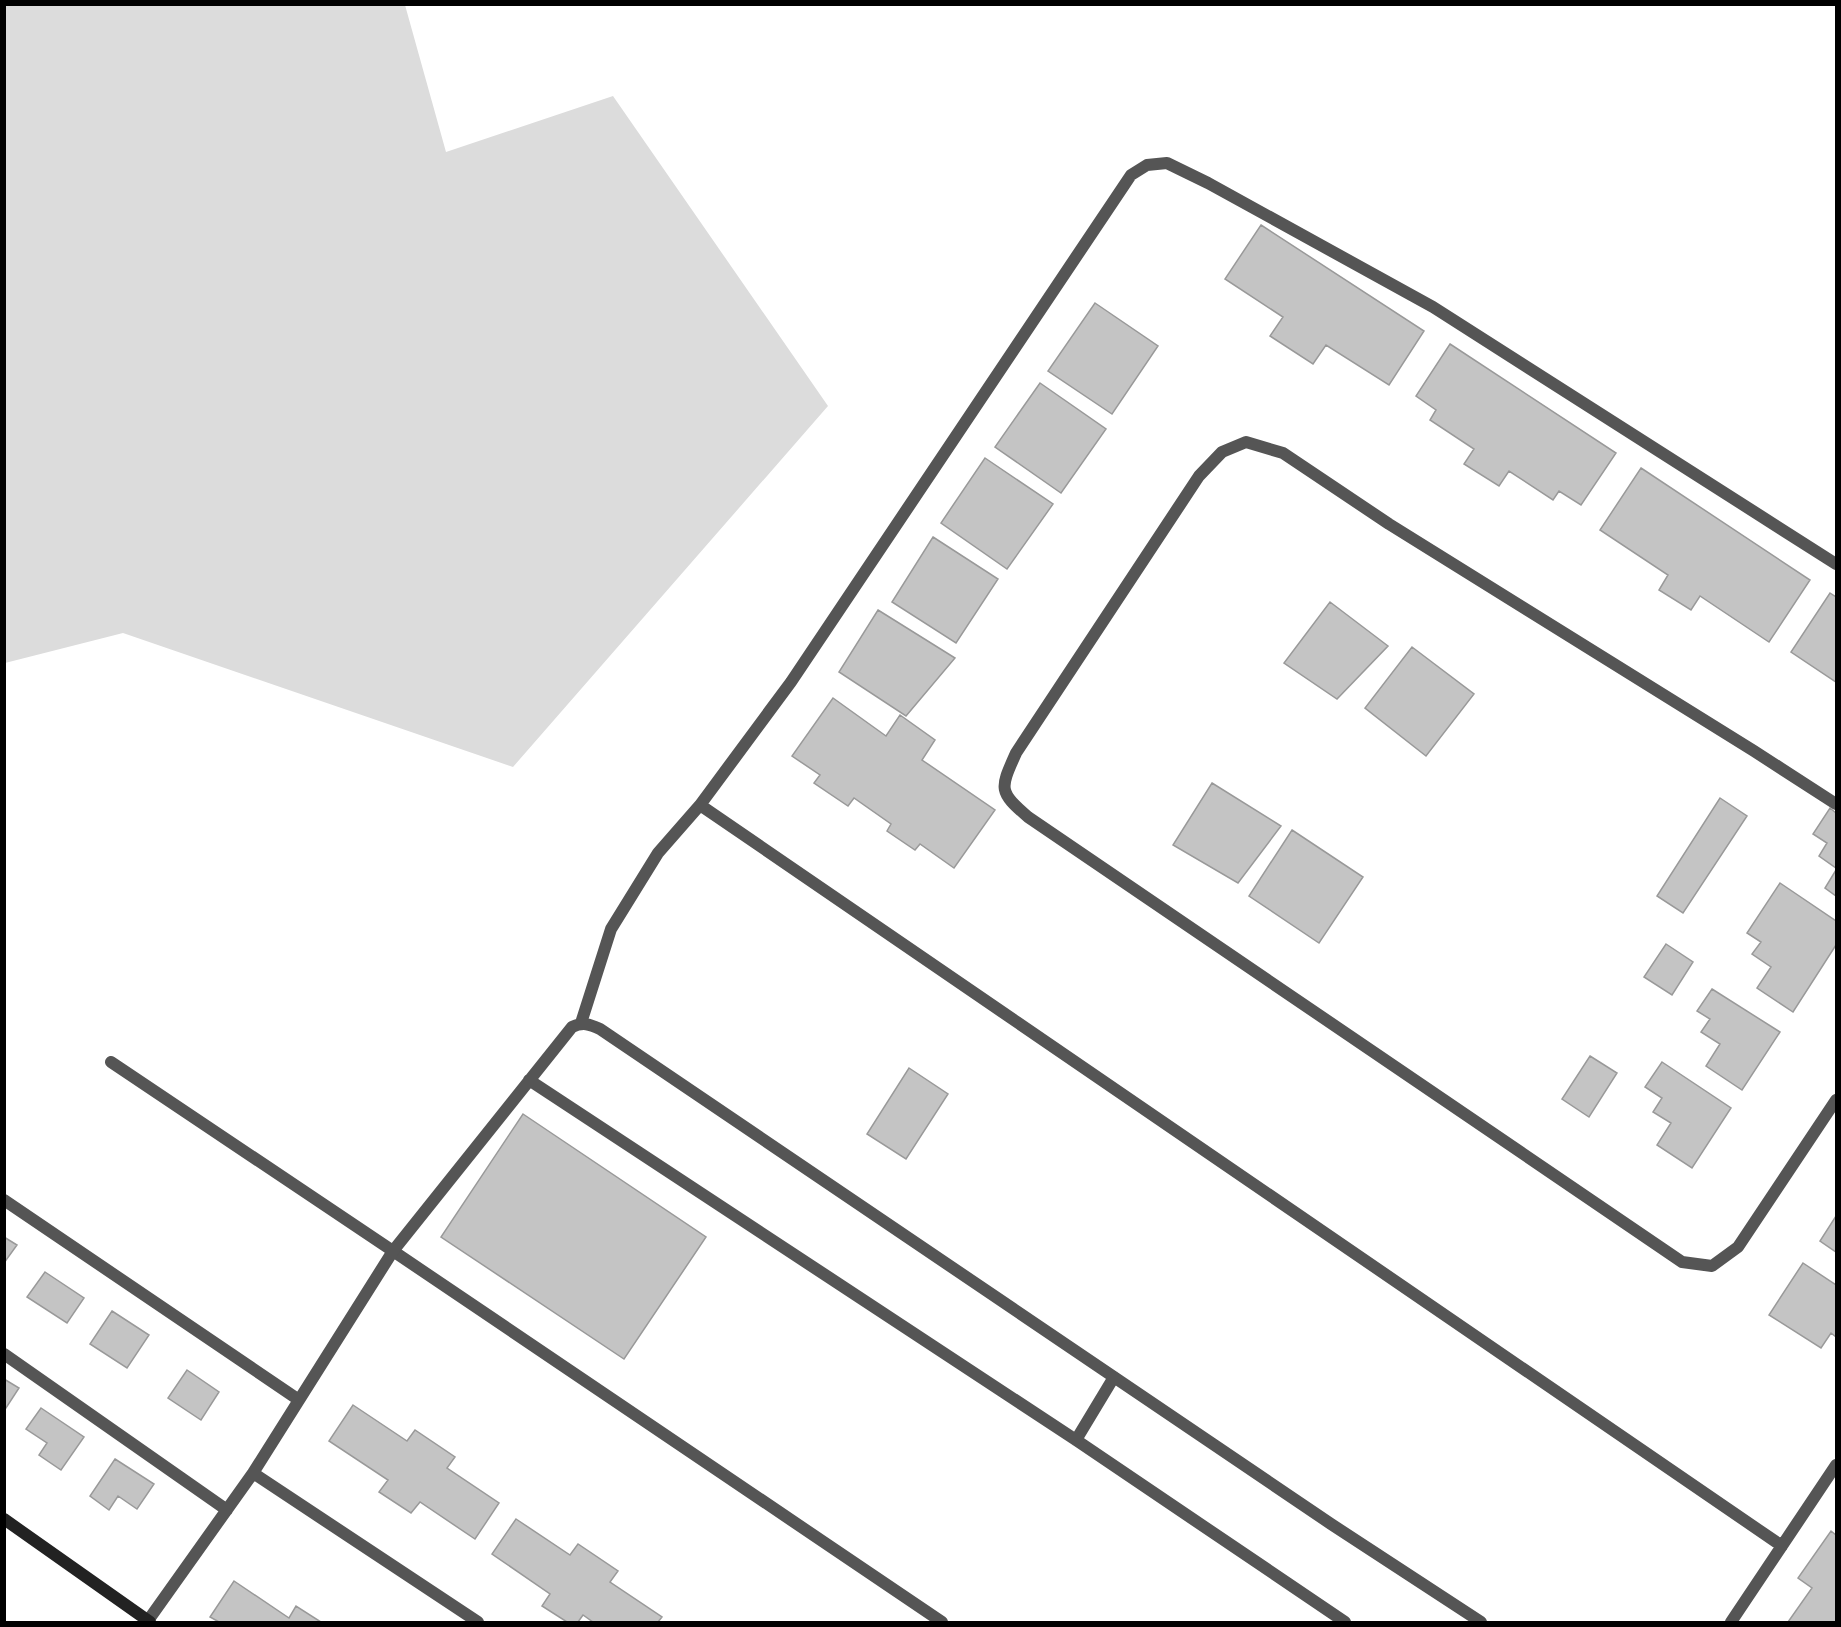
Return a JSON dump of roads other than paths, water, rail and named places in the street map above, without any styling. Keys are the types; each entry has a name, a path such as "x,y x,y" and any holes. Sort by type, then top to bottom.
{"street":[{"path":"581,1023 611,929 658,854 700,805 791,682 1131,175 1147,165 1167,163 1198,178 1433,307 1836,564"},
{"path":"1836,804 1744,744 1389,524 1283,453 1246,442 1222,452 1198,476 1016,753 1004,781 1007,799 1028,817 1682,1262 1712,1266 1738,1247 1836,1100"},
{"path":"700,805 1782,1546"},
{"path":"4,1519 149,1622 253,1473 393,1251 572,1027 581,1023 600,1029 1481,1623"},
{"path":"111,1062 942,1623"},
{"path":"529,1080 1077,1440 1345,1623"},
{"path":"4,1200 299,1400"},
{"path":"4,1354 227,1510"},
{"path":"1077,1440 1114,1377"},
{"path":"1731,1623 1836,1465"},
{"path":"253,1473 478,1623"}]}
